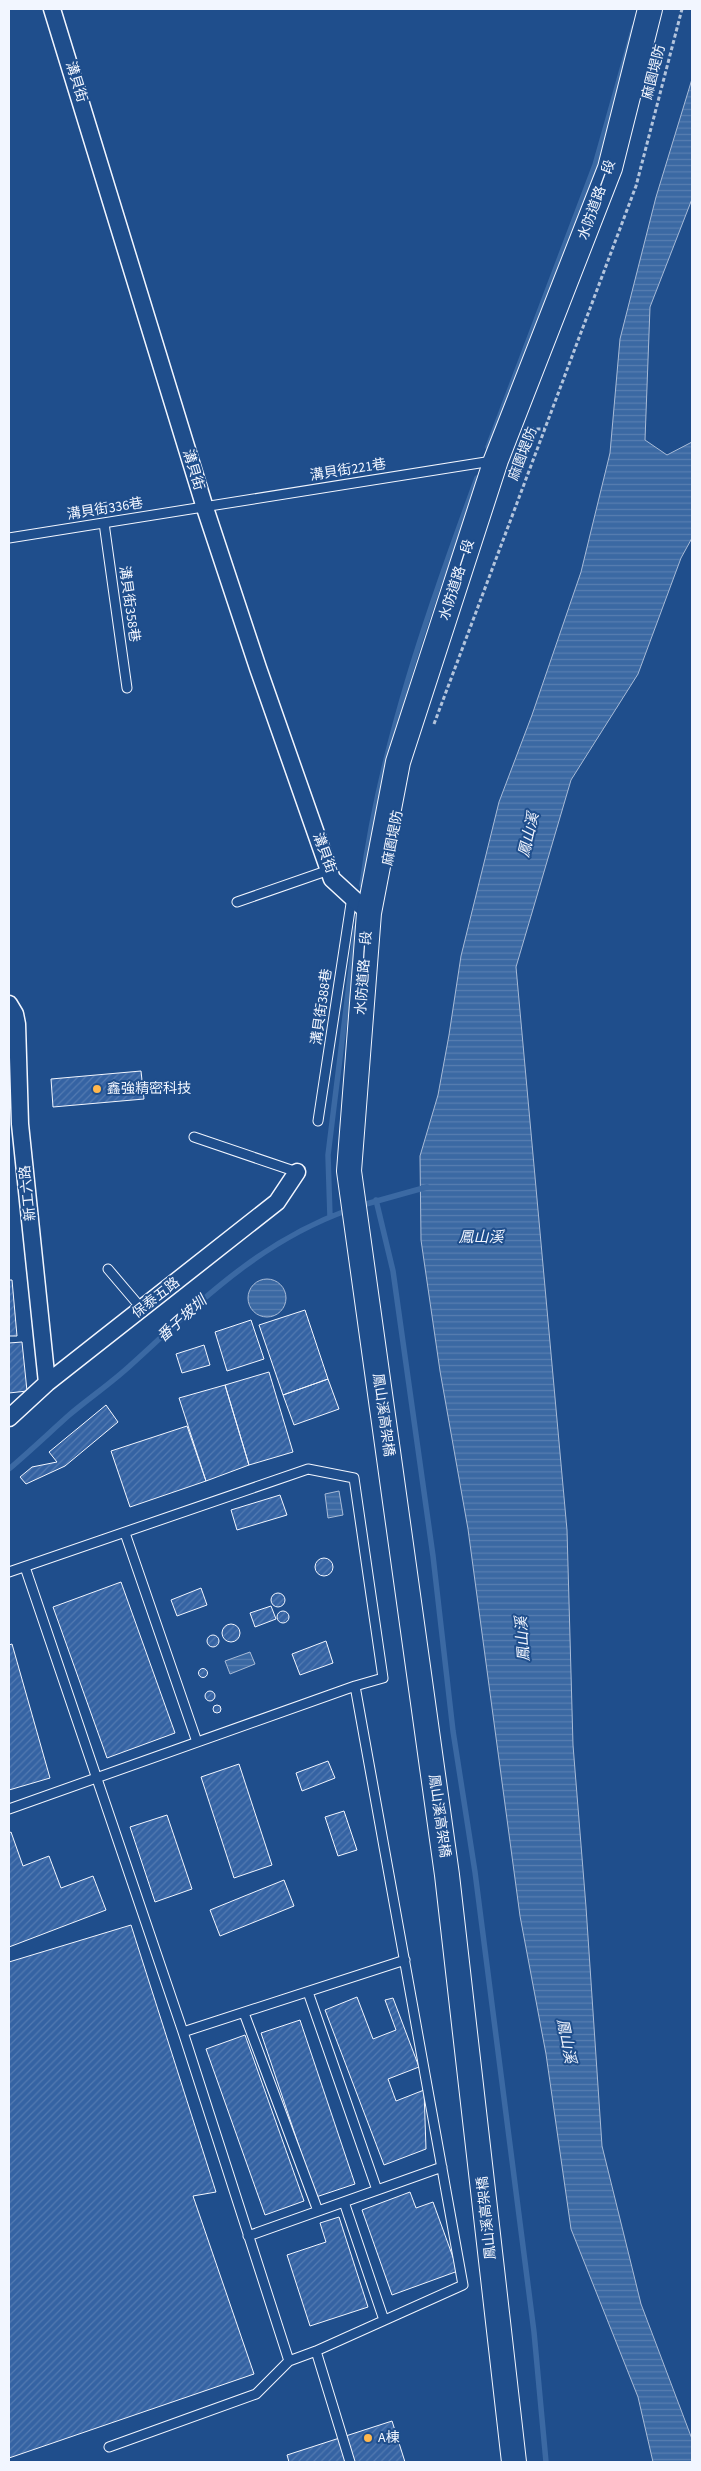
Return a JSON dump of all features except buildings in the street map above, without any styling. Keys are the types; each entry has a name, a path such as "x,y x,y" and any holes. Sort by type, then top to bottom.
{"street":[{"name":"溝貝街","path":"52,9 205,508 258,668 332,879 369,913"},
{"name":"水防道路一段","path":"349,1172 369,913 398,762 496,460 610,168 650,9"},
{"name":"新工六路","path":"9,1004 15,1014 17,1024 20,1124 47,1383"},
{"name":"保泰五路","path":"9,1418 47,1383 277,1202 297,1172"},
{"name":"鳳山溪高架橋","path":"349,1172 448,1875 514,2462"}],"lane":[{"name":"溝貝街221巷","path":"205,508 496,460"},
{"name":"溝貝街336巷","path":"9,538 205,508"},
{"name":"溝貝街358巷","path":"104,523 127,688"},
{"path":"236,902 329,870"},
{"name":"溝貝街388巷","path":"318,1121 352,897"},
{"path":"194,1137 297,1172"},
{"path":"108,1269 142,1309"},
{"path":"9,1572 308,1469 354,1478 383,1678 355,1686 9,1808"},
{"path":"125,1533 197,1742"},
{"path":"25,1566 183,2032 288,2361"},
{"path":"109,2448 256,2394 288,2361 316,2351 463,2285 355,1686"},
{"path":"183,2032 405,1960"},
{"path":"308,1992 376,2190"},
{"path":"244,2012 318,2211"},
{"path":"248,2236 442,2167"},
{"path":"344,2202 384,2320"},
{"path":"316,2351 350,2462"}],"path":[{"name":"麻園堤防","path":"432,729 636,186 682,9"}],"water":[{"name":"鳳山溪","path":"692,79 692,199 650,307 645,440 667,455 692,442 692,538 681,558 638,674 571,780 516,967 567,1530 573,1745 602,2146 641,2304 692,2439 692,2462 653,2462 638,2397 571,2229 546,2054 520,1916 468,1529 440,1371 421,1240 420,1156 438,1095 461,956 499,802 532,715 581,572 610,453 620,339 656,197"},
{"path":"267,1279 280,1285 286,1298 280,1311 267,1317 254,1311 248,1298 254,1285"},
{"path":"339,1491 343,1515 328,1518 325,1494"},
{"path":"250,1652 255,1664 230,1674 225,1661"}],"waterway":[{"path":"488,447 595,165 634,27"},
{"path":"362,885 381,781 408,678 441,577 477,478"},
{"path":"330,1217 328,1155 356,928"},
{"path":"359,1206 427,1187"},
{"path":"376,1200 393,1271 433,1556 453,1731 475,1872 534,2332 546,2462"},
{"name":"番子坡圳","path":"9,1469 233,1275 286,1239 316,1223 348,1210"}],"place":[{"name":"鑫強精密科技","path":"97,1089"},
{"name":"A棟","path":"368,2438"}]}
